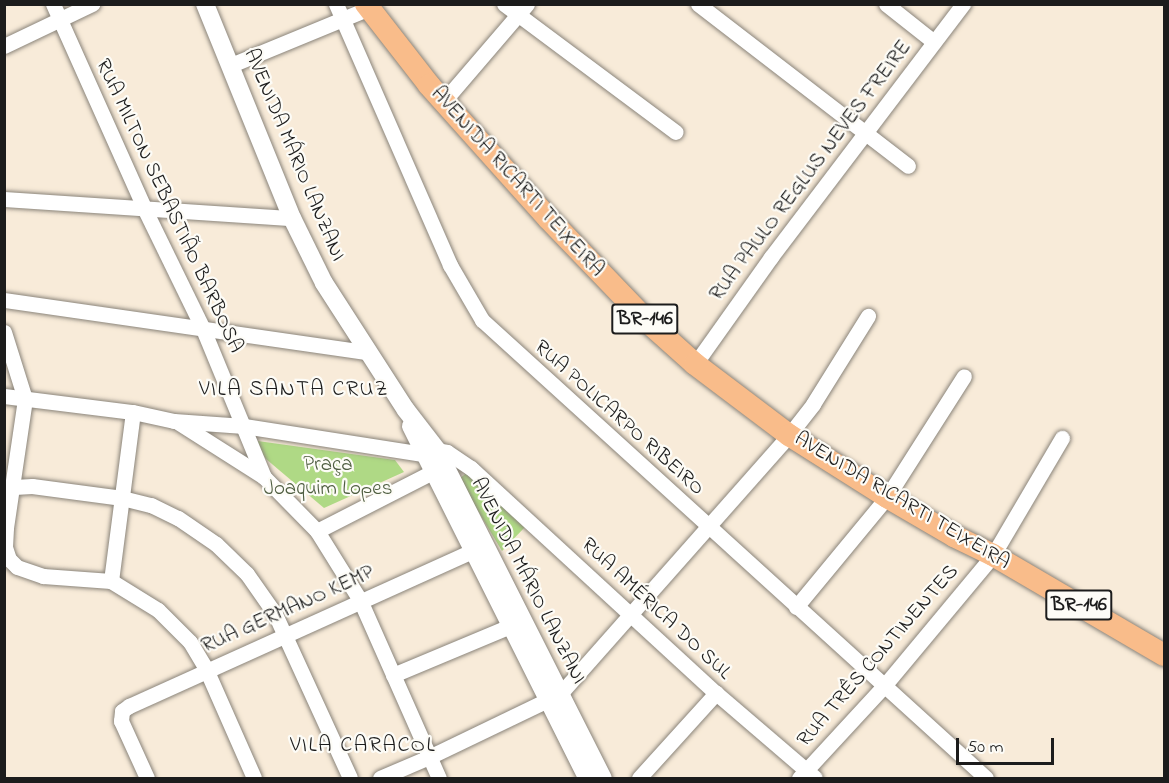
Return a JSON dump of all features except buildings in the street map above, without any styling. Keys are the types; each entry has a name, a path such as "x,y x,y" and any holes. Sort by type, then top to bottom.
{"main road":[{"name":"AVENIDA RICARTI TEIXEIRA","path":"368,6 443,102 601,275 695,364 789,435 887,497 954,536 993,555 1164,655"}],"street":[{"name":"RUA MILTON SEBASTIÃO BARBOSA","path":"53,4 145,210 203,329 264,477"},
{"path":"4,46 92,4"},
{"name":"AVENIDA MÁRIO LANZANI","path":"205,4 292,218 324,283 406,410 434,460 554,697 587,778"},
{"name":"RUA POLICARPO RIBEIRO","path":"336,4 450,265 482,320 986,778"},
{"path":"504,4 523,10 676,132"},
{"path":"698,4 908,166"},
{"path":"886,4 934,42"},
{"name":"RUA PAULO REGLUS NEVES FREIRE","path":"695,364 771,257 963,4"},
{"path":"231,65 344,20 368,6"},
{"path":"443,102 523,10"},
{"path":"4,199 292,218"},
{"path":"4,300 367,352"},
{"path":"380,778 429,758 554,697 630,615 789,435 813,404 868,316"},
{"path":"4,332 25,399 9,491 6,528 6,547 9,559 17,567 43,576 111,581 158,610 190,642 206,669 254,778"},
{"path":"796,607 887,497 964,376"},
{"path":"4,396 133,412 174,421 244,426 434,460"},
{"path":"111,581 133,412"},
{"path":"174,421 264,477 317,531 360,600 439,778"},
{"name":"RUA TRÊS CONTINENTES","path":"807,776 993,555 1062,438"},
{"path":"317,531 434,460"},
{"name":"AVENIDA MÁRIO LANZANI","path":"434,460 472,552 510,626 603,778"},
{"name":"RUA AMÉRICA DO SUL","path":"434,460 471,468 807,776"},
{"path":"9,491 32,486 122,498 151,505 178,518 216,544 247,574 285,634 350,778"},
{"name":"RUA GERMANO KEMP","path":"147,778 125,732 121,721 122,711 206,669 472,552"},
{"path":"393,675 510,626"},
{"path":"639,778 716,693"}],"green space":[{"name":"Praça Joaquim Lopes","path":"251,440 395,460 404,472 324,508 266,459"},
{"path":"467,473 525,527 502,551 463,486 460,478"}],"district":[{"name":"VILA SANTA CRUZ","path":"294,391"},
{"name":"VILA CARACOL","path":"363,747"}]}
